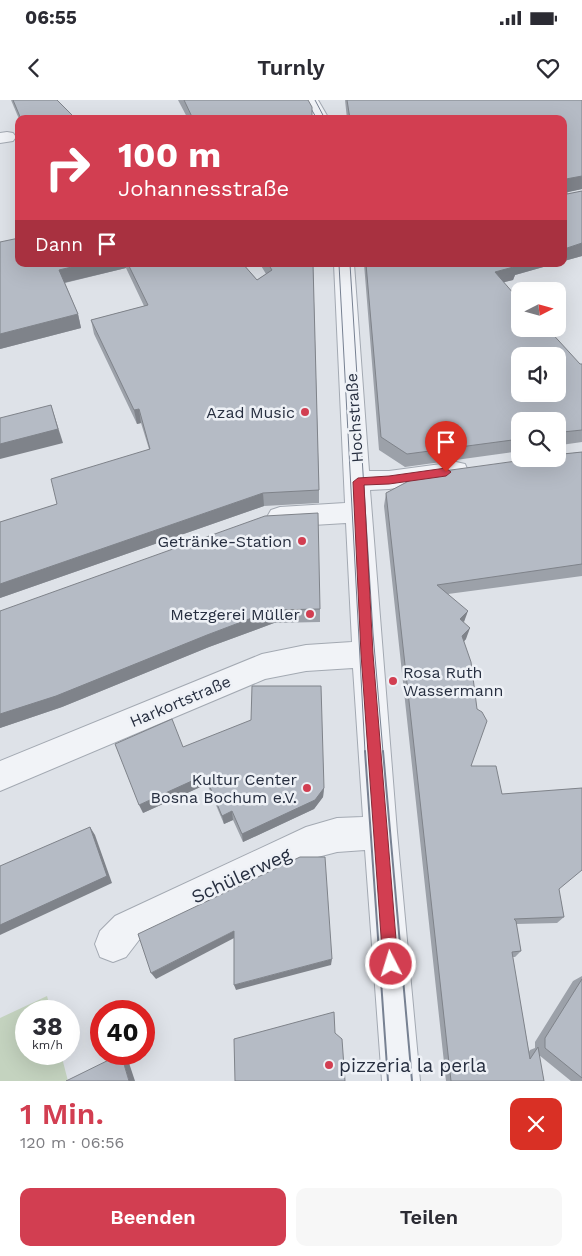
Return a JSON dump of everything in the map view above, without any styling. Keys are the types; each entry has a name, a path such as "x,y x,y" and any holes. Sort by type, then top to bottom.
{"street":[{"path":"310,100 319,115"},
{"name":"Hochstraße","path":"344,267 367,654 401,1081"},
{"path":"358,482 389,480 474,468"},
{"path":"255,521 264,518 360,512"},
{"name":"Harkortstraße","path":"0,776 262,667 306,658 367,654"},
{"name":"Schülerweg","path":"113,944 127,928 306,844 337,835 380,832"}],"green space":[{"path":"47,996 48,1000 38,1000"},
{"path":"15,1011 15,1065 64,1065 68,1081 0,1081 0,1018"}],"building":[{"path":"13,100 57,100 72,115 19,115"},
{"path":"184,100 308,100 312,107 312,115 191,115"},
{"path":"347,100 582,100 582,176 567,179 567,115 349,115"},
{"path":"582,191 582,243 567,248 567,194"},
{"path":"15,239 15,267 72,267 59,270 78,314 0,334 0,242"},
{"path":"129,267 246,267 257,280 272,270 270,267 313,267 319,490 263,493 0,584 0,522 57,504 51,479 150,449 139,409 134,410 91,320 148,305"},
{"path":"366,267 513,267 495,272 511,291 511,338 556,338 564,347 511,347 511,402 566,402 566,349 582,364 582,430 566,432 566,412 511,412 511,440 407,454 381,437"},
{"path":"51,405 58,429 0,444 0,418"},
{"path":"582,452 582,564 437,585 468,611 460,619 470,628 462,636 471,662 477,709 482,712 487,721 471,766 496,766 502,794 582,788 582,870 559,889 564,917 514,919 516,921 521,951 512,952 530,1059 538,1047 544,1081 451,1081 386,493 422,474 511,462 511,467 566,467 566,454"},
{"path":"318,513 320,609 273,610 56,696 0,714 0,611 265,516"},
{"path":"252,686 321,686 324,788 315,800 242,834 232,811 222,816 205,775 139,805 115,744 172,719 183,747 251,720"},
{"path":"90,827 107,876 0,925 0,866"},
{"path":"300,857 325,857 332,959 234,985 234,931 151,973 138,934"},
{"path":"582,979 582,1078 545,1048 545,1038"},
{"path":"334,1012 335,1033 342,1039 345,1081 235,1081 234,1039"},
{"path":"99,1065 124,1065 129,1081 66,1081"}],"tram line":[{"path":"306,100 315,115"},
{"path":"315,100 323,115"},
{"path":"339,267 365,752"},
{"path":"350,267 373,633 383,752"},
{"path":"365,751 388,1081"},
{"path":"383,751 412,1081"}],"place":[{"name":"Azad Music","path":"305,412"},
{"name":"Getränke-Station","path":"302,541"},
{"name":"Metzgerei Müller","path":"310,614"},
{"name":"Rosa Ruth Wassermann","path":"393,681"},
{"name":"Kultur Center Bosna Bochum e.V.","path":"307,788"},
{"name":"pizzeria la perla","path":"329,1065"}],"route":[{"path":"391,964 367,654 358,482 389,480 446,472"}]}
